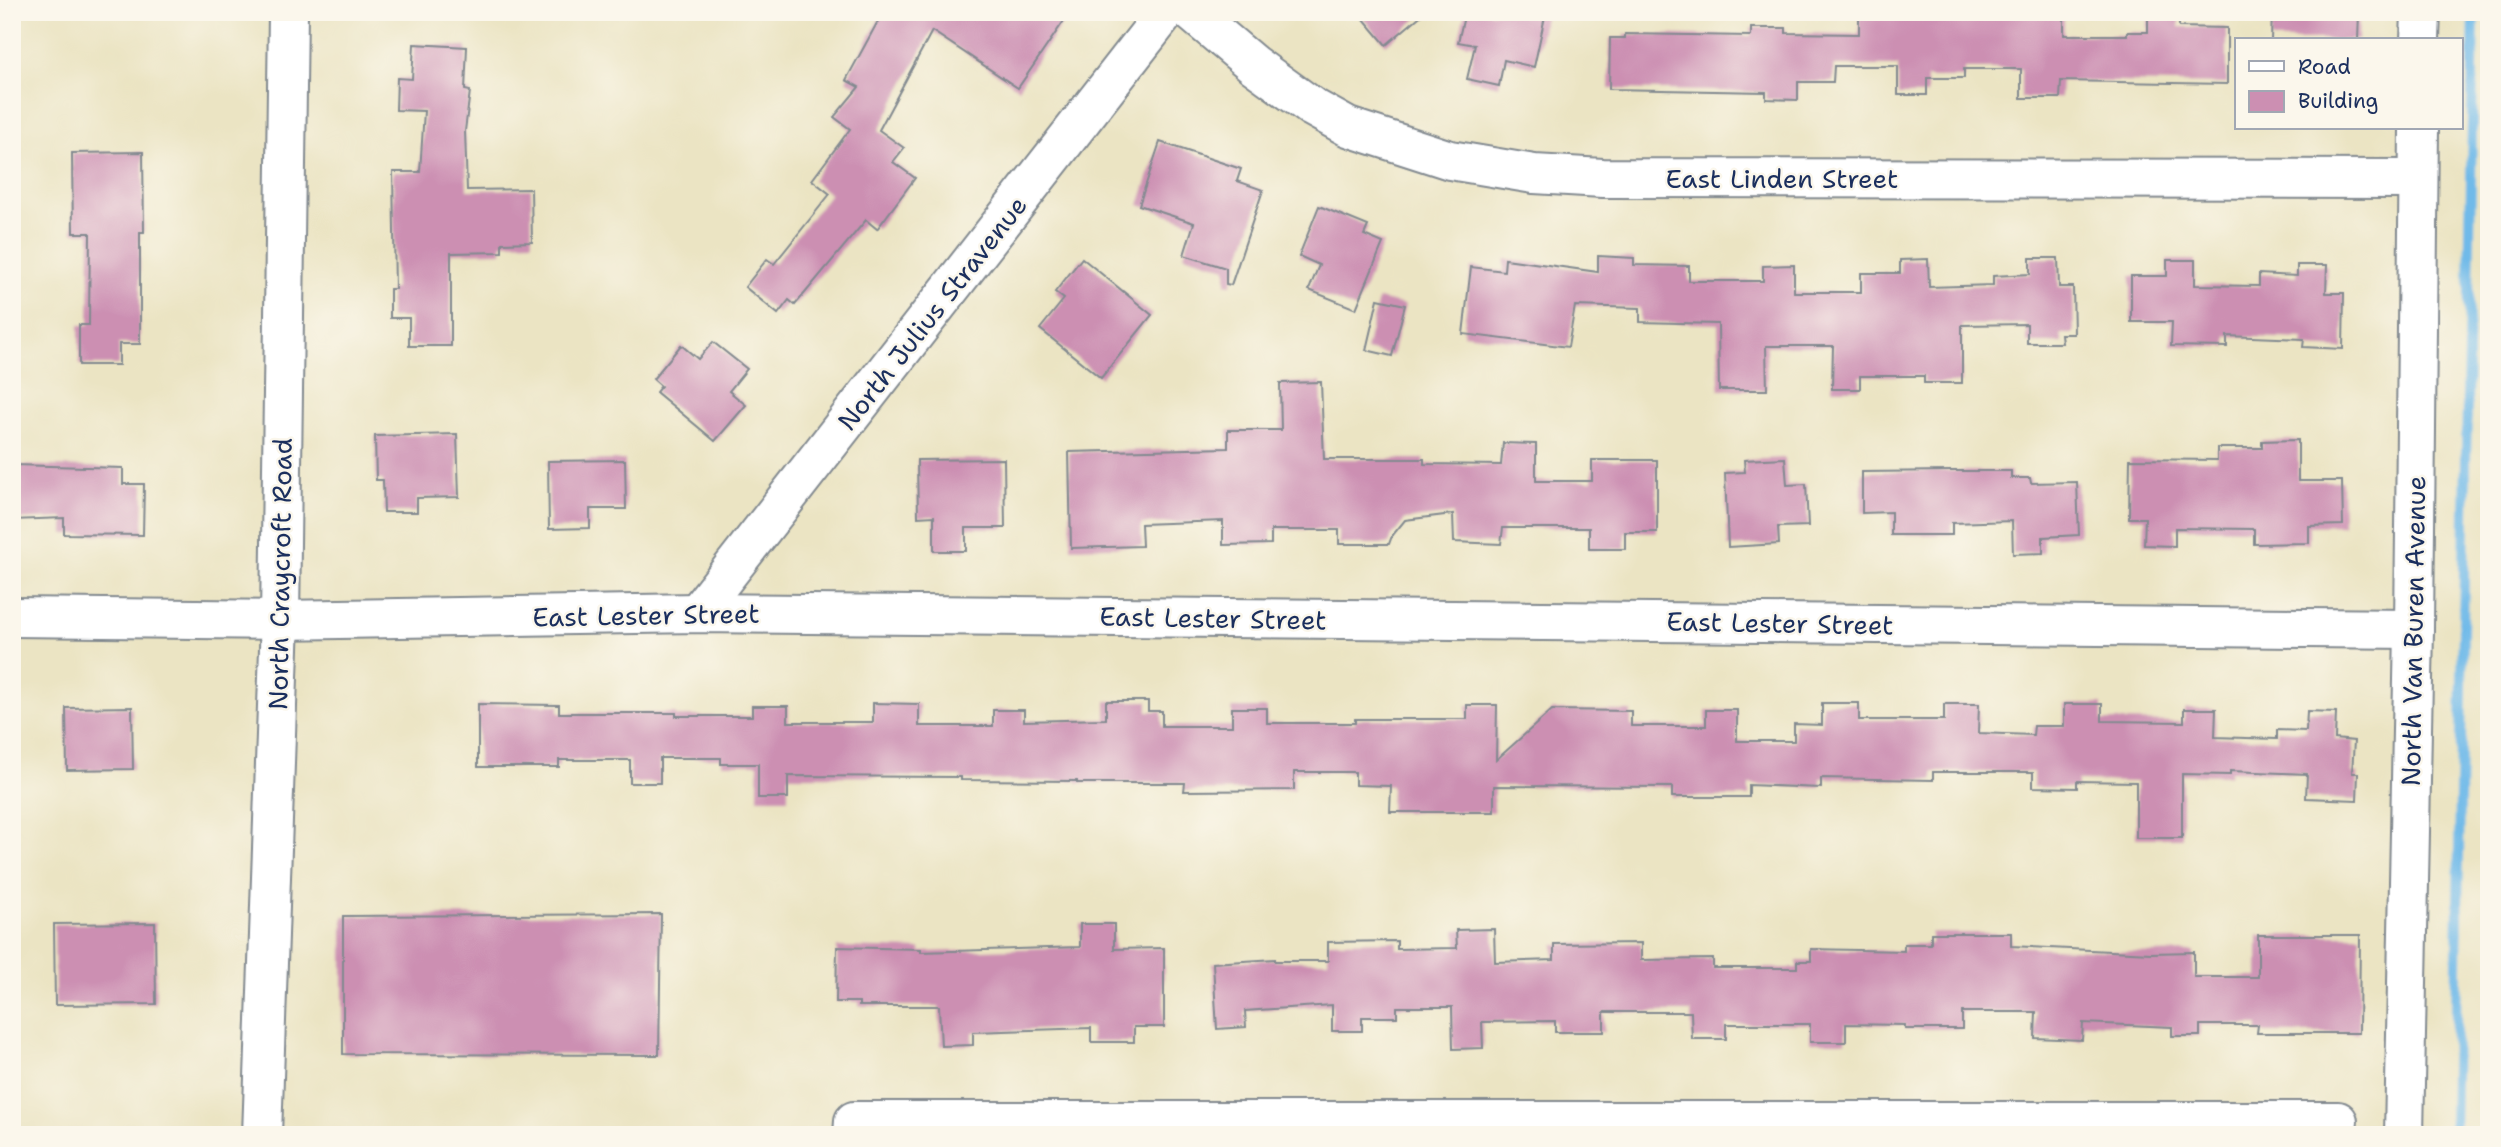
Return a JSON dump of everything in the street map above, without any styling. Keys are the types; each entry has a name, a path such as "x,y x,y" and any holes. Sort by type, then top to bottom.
{"street":[{"name":"North Craycroft Road","path":"262,1135 281,620 288,12"},
{"name":"North Julius Stravenue","path":"698,613 1166,12"},
{"name":"East Linden Street","path":"1191,12 1254,65 1312,107 1348,127 1450,160 1524,173 1603,178 2418,178"},
{"path":"2420,38 2421,12"},
{"name":"North Van Buren Avenue","path":"2404,1135 2414,629 2419,130"},
{"name":"East Lester Street","path":"12,617 281,620 698,613 2414,629"},
{"path":"853,1135 854,1121 2277,1128 2338,1121"}],"building":[{"path":"883,12 1070,12 1018,88 932,31 879,130 904,148 893,162 915,178 877,229 866,220 795,305 789,300 778,314 745,287 767,259 774,264 830,194 812,180 850,129 834,117 859,87 846,80"},
{"path":"1358,12 1425,12 1386,45"},
{"path":"1465,12 1546,12 1534,67 1504,60 1499,86 1467,79 1475,45 1458,42"},
{"path":"1859,12 2064,16 2064,35 2127,35 2127,32 2148,32 2148,14 2179,15 2179,27 2227,28 2227,84 2061,81 2060,98 2021,98 2021,69 1964,69 1964,78 1927,78 1927,95 1898,95 1898,66 1834,66 1833,82 1798,82 1798,100 1766,99 1766,92 1609,89 1610,38 1625,38 1625,34 1751,36 1751,28 1786,28 1786,33 1859,34"},
{"path":"2272,12 2359,13 2358,38 2271,38"},
{"path":"414,44 467,47 465,90 470,91 465,131 467,190 531,189 532,242 502,243 502,252 451,253 451,346 409,346 409,318 390,318 390,289 395,289 393,172 420,172 424,111 396,110 397,78 412,79"},
{"path":"1160,142 1241,169 1237,181 1263,190 1231,285 1226,284 1226,268 1184,255 1194,223 1139,205"},
{"path":"143,152 144,232 140,232 140,344 119,344 119,365 79,365 79,325 89,325 90,233 73,233 72,153"},
{"path":"1319,206 1368,226 1364,235 1383,243 1356,309 1309,290 1319,265 1299,256"},
{"path":"1598,256 1634,258 1634,265 1689,266 1689,281 1763,281 1763,266 1794,265 1794,292 1861,292 1861,273 1900,273 1900,260 1928,259 1929,287 1993,285 1993,276 2030,274 2030,258 2058,258 2059,287 2073,287 2074,334 2061,334 2062,343 2027,343 2027,324 1962,325 1962,383 1924,383 1924,376 1860,376 1860,389 1832,389 1833,346 1766,346 1767,390 1719,390 1718,324 1640,322 1640,308 1575,306 1568,347 1463,334 1471,267 1504,271 1505,259 1598,272"},
{"path":"1082,258 1152,315 1101,378 1040,329 1064,299 1055,292"},
{"path":"2167,260 2195,260 2195,285 2259,286 2259,274 2297,276 2297,265 2327,265 2326,293 2344,293 2343,349 2303,347 2304,339 2227,336 2227,347 2171,346 2172,322 2131,322 2131,276 2167,276"},
{"path":"1378,299 1405,305 1392,356 1366,350"},
{"path":"713,342 747,369 729,391 746,405 715,441 656,392 661,386 653,379 681,345 698,359"},
{"path":"1321,382 1324,459 1424,459 1424,464 1501,465 1503,443 1536,444 1536,481 1592,481 1592,460 1657,460 1657,532 1625,532 1625,549 1589,549 1589,528 1503,528 1501,544 1454,542 1453,514 1405,520 1389,544 1339,544 1339,530 1271,530 1271,544 1223,545 1223,521 1141,524 1142,546 1071,548 1069,452 1228,448 1228,430 1281,430 1280,383"},
{"path":"457,434 459,497 417,498 417,512 384,512 383,480 376,480 375,436"},
{"path":"2298,440 2298,481 2342,481 2343,525 2309,526 2309,543 2254,544 2254,529 2175,528 2175,546 2144,545 2145,518 2129,518 2130,459 2217,460 2217,448 2262,448 2262,441"},
{"path":"1785,458 1787,485 1806,484 1808,526 1778,527 1779,544 1728,547 1725,473 1745,472 1744,460"},
{"path":"1004,459 1005,528 966,528 966,551 934,551 934,516 918,517 917,460"},
{"path":"625,460 626,509 590,509 590,528 549,529 548,461"},
{"path":"13,465 123,468 123,484 144,484 143,535 64,534 64,518 12,520"},
{"path":"2011,471 2011,478 2030,478 2031,483 2077,482 2079,535 2043,537 2043,553 2013,554 2012,521 1952,523 1952,535 1891,535 1891,512 1862,513 1862,472"},
{"path":"1106,701 1148,701 1148,711 1162,711 1162,726 1232,726 1232,708 1267,708 1267,723 1355,723 1355,719 1467,719 1467,705 1497,705 1496,760 1552,710 1631,711 1631,726 1706,726 1706,710 1737,710 1737,741 1794,741 1794,724 1822,725 1822,703 1859,703 1859,720 1944,720 1944,704 1979,704 1978,733 2033,735 2034,726 2064,726 2064,704 2102,704 2102,721 2184,722 2184,709 2216,709 2215,737 2277,739 2277,730 2306,731 2307,711 2336,712 2335,739 2354,741 2352,773 2358,773 2357,800 2306,798 2307,774 2230,771 2230,775 2182,774 2182,838 2136,838 2136,782 2077,781 2077,788 2033,787 2033,772 1933,772 1933,780 1821,778 1821,788 1749,785 1749,797 1672,797 1672,787 1494,786 1494,812 1390,812 1391,786 1355,785 1355,772 1294,772 1294,790 1184,791 1185,783 788,776 788,798 758,798 758,764 721,764 721,758 660,758 660,783 630,783 630,760 559,760 559,767 478,767 478,704 559,705 559,713 676,713 676,716 752,716 752,706 788,706 788,722 873,722 873,703 919,704 919,726 993,726 993,710 1024,710 1024,721 1106,719"},
{"path":"132,707 133,769 67,770 66,708"},
{"path":"661,914 659,1055 343,1054 343,916"},
{"path":"155,923 156,1004 55,1005 54,924"},
{"path":"1080,924 1114,924 1114,949 1164,948 1164,1027 1134,1027 1134,1042 1091,1042 1091,1028 973,1032 973,1045 941,1046 939,1006 859,1006 859,1002 836,1002 837,947 921,949 921,952 1080,947"},
{"path":"1494,929 1495,962 1554,960 1554,944 1641,943 1641,960 1713,959 1713,968 1797,968 1797,961 1811,961 1811,949 1904,951 1904,944 1931,944 1931,933 2011,933 2011,946 2151,953 2194,952 2194,977 2258,977 2258,935 2360,935 2359,1033 2257,1033 2258,1025 2200,1025 2200,1036 2172,1036 2172,1027 2083,1023 2082,1040 2035,1038 2036,1012 1962,1012 1962,1029 1905,1029 1905,1025 1846,1024 1846,1042 1810,1042 1810,1024 1726,1024 1726,1039 1692,1039 1691,1012 1604,1012 1604,1032 1555,1032 1555,1021 1482,1022 1483,1048 1453,1049 1452,1007 1397,1007 1397,1017 1362,1017 1362,1031 1332,1031 1332,1005 1245,1011 1246,1027 1217,1029 1213,963 1275,959 1328,961 1328,942 1397,941 1397,949 1457,948 1456,930"}],"waterway":[{"path":"2454,1134 2474,12"}]}
